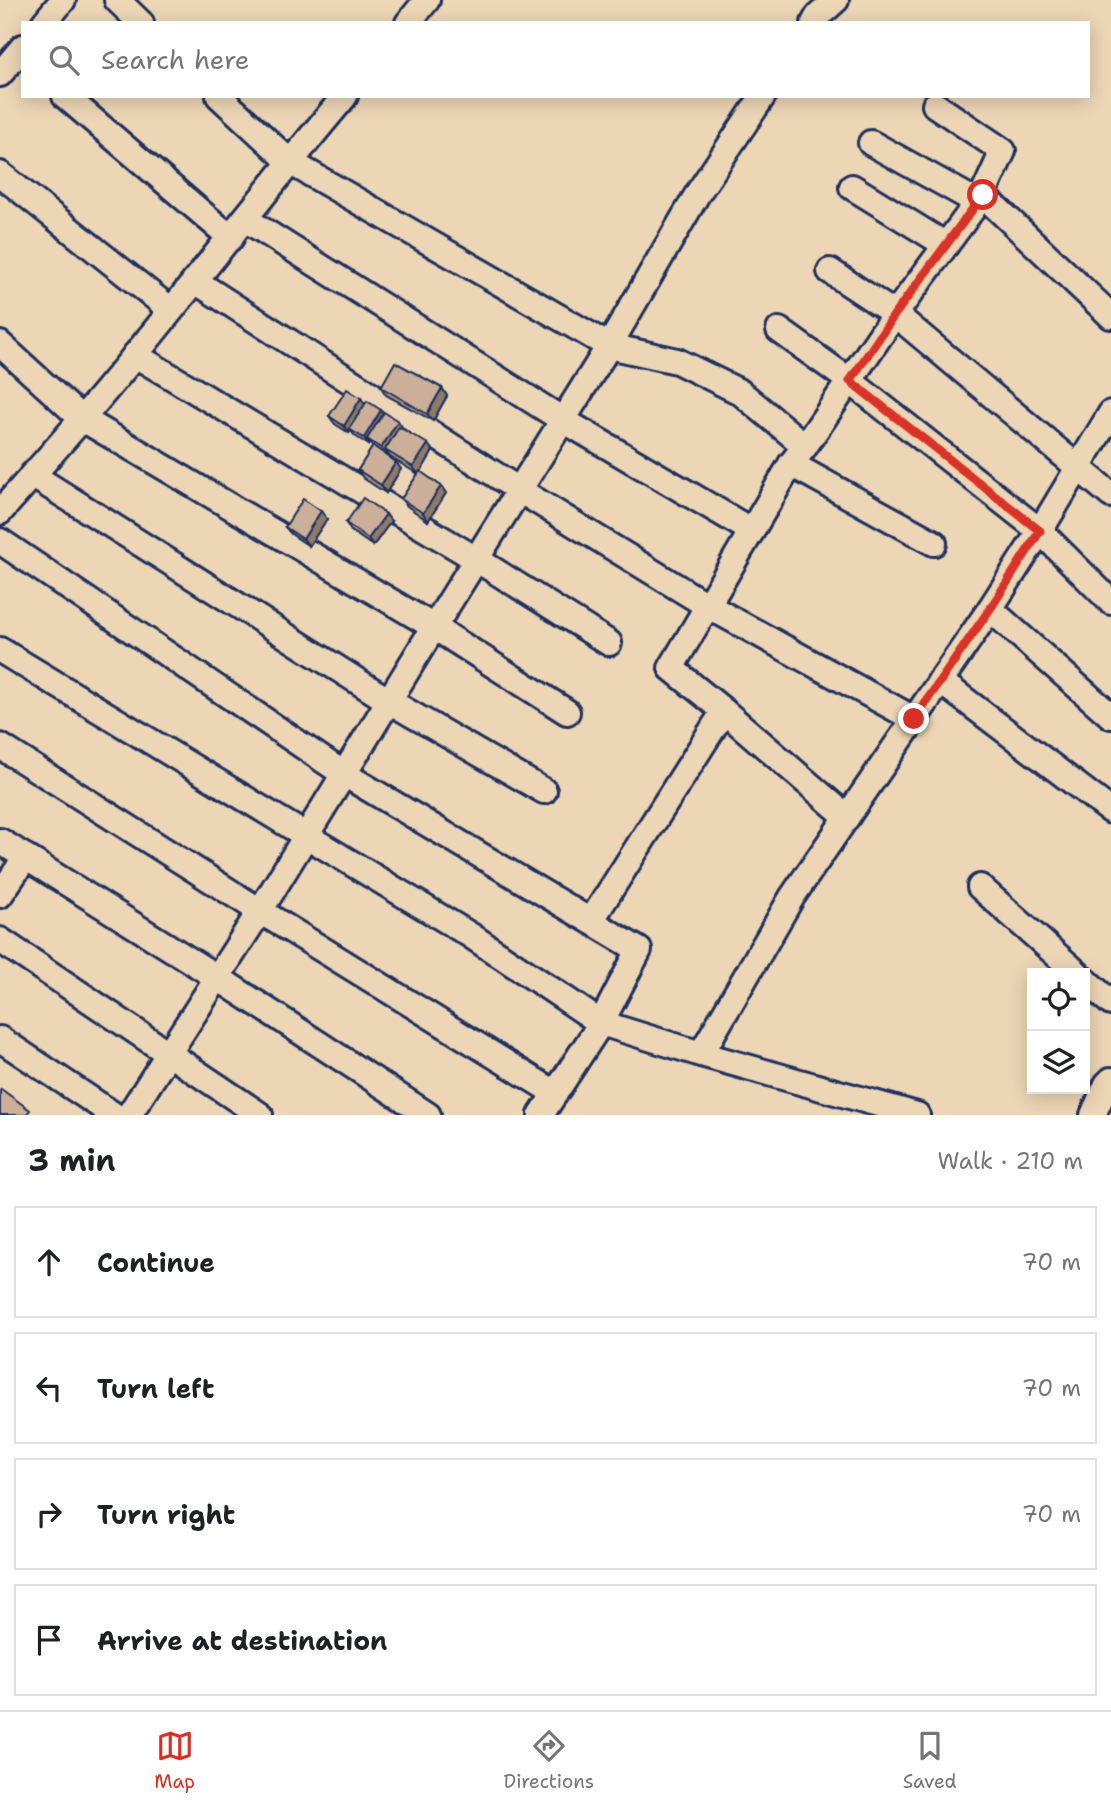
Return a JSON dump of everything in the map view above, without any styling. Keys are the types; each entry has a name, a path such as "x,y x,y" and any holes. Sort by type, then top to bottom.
{"street":[{"path":"46,21 63,0"},
{"path":"117,0 139,21"},
{"path":"410,21 427,0"},
{"path":"815,21 836,0"},
{"path":"0,74 16,51"},
{"path":"68,98 238,228 752,531"},
{"path":"221,98 289,162 609,346 677,361 740,392 798,455 934,543"},
{"path":"0,512 135,355 343,98"},
{"path":"130,1115 260,911 609,346 698,193 763,98"},
{"path":"847,817 671,668 798,455 895,314 980,198 1003,151 935,105"},
{"path":"871,143 980,198 1111,316"},
{"path":"0,174 171,310"},
{"path":"852,187 946,245"},
{"path":"830,271 895,314 1111,495"},
{"path":"195,281 519,491 708,606 914,719"},
{"path":"779,330 850,381 1040,531 1111,602"},
{"path":"0,344 81,418 434,627 566,712"},
{"path":"135,355 476,559 609,643"},
{"path":"701,1054 792,897 990,609 1111,413"},
{"path":"32,475 389,701 544,791"},
{"path":"0,541 344,774 639,950 601,1023 541,1115"},
{"path":"990,609 1111,716"},
{"path":"0,650 470,935 601,1023 917,1115"},
{"path":"940,681 1111,811"},
{"path":"591,922 724,711"},
{"path":"0,746 555,1093"},
{"path":"0,841 218,978 428,1115"},
{"path":"0,895 26,857"},
{"path":"980,887 1071,968"},
{"path":"0,940 260,1115"},
{"path":"1090,984 1111,1003 1108,1014 1111,1025"},
{"path":"0,1039 114,1115"},
{"path":"1093,1115 1110,1084"}],"building":[{"path":"395,362 442,388 427,414 381,387"},
{"path":"347,389 361,398 344,426 329,416"},
{"path":"367,401 381,410 364,438 349,429"},
{"path":"384,412 398,421 381,448 367,439"},
{"path":"399,427 428,444 413,467 385,450"},
{"path":"373,446 396,462 381,485 358,470"},
{"path":"420,471 441,486 423,513 401,499"},
{"path":"363,498 386,514 368,539 346,523"},
{"path":"303,499 321,511 303,539 285,527"},
{"path":"1,1089 30,1110 26,1115 0,1115"}],"route":[{"path":"914,719 1040,531 850,381 895,314 983,195"}]}
